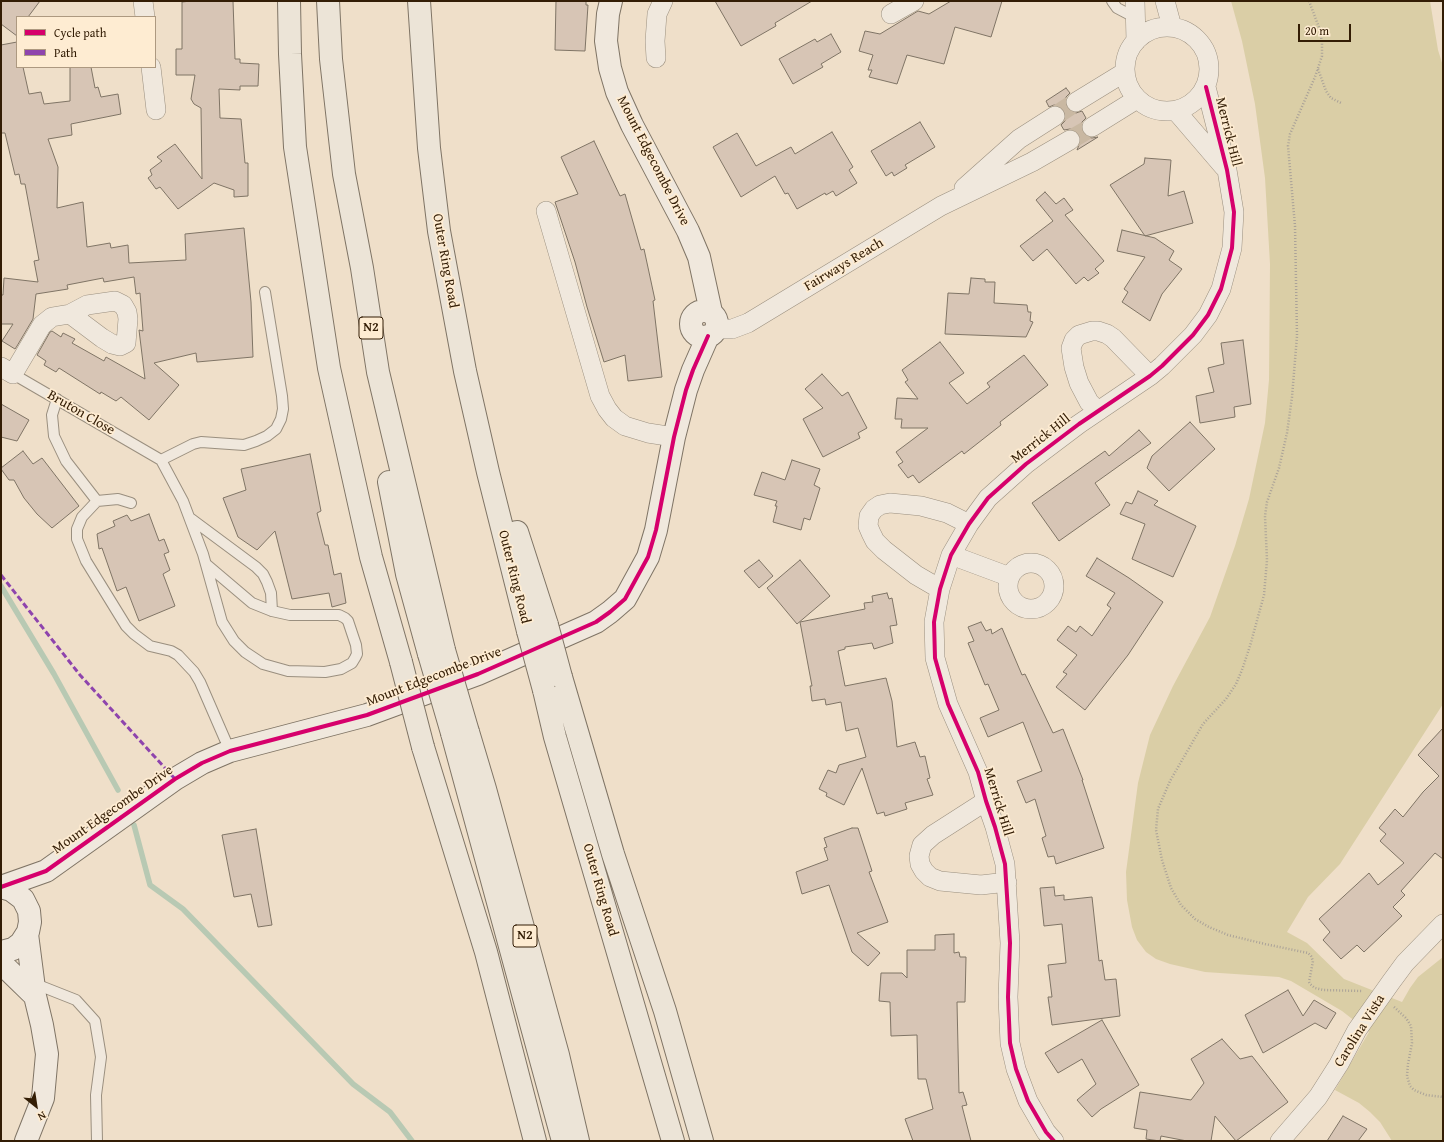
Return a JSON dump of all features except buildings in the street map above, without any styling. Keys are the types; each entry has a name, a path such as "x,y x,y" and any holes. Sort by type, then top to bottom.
{"highway":[{"path":"289,1 295,147 329,368 371,557 401,662 423,747 486,952 535,1141"},
{"name":"N2","path":"328,1 331,59 344,174 362,268 378,372 436,652 460,733 485,790 558,1055 578,1141"},
{"name":"Outer Ring Road","path":"420,1 429,148 439,231 465,371 488,472 537,628 544,690 555,737 673,1141"},
{"path":"537,628 561,677 613,854 665,1011 702,1141"},
{"path":"460,733 563,1141"},
{"path":"555,737 684,1141"}],"street":[{"path":"143,1 144,16"},
{"name":"Mount Edgecombe Drive","path":"1,887 46,871 175,779 202,763 230,751 367,715 478,674 596,622 625,599 648,557 656,530 674,437 686,390 707,324 702,272 699,257 688,230 632,125 617,92 610,68 606,41 608,14 611,1"},
{"path":"656,58 655,41 657,14 663,1"},
{"path":"891,14 914,1"},
{"path":"1165,1 1172,27"},
{"path":"1136,10 1136,41"},
{"path":"1172,27 1185,31 1196,38 1204,49 1209,61 1209,74 1206,87 1198,98 1188,106 1176,111 1165,112 1145,106 1137,99 1128,87 1125,72 1125,61 1136,41 1146,33 1159,28 1172,27"},
{"path":"151,68 156,110"},
{"path":"1076,102 1125,72"},
{"name":"Merrick Hill","path":"1054,1141 1046,1132 1028,1101 1016,1070 1010,1043 1008,997 1010,943 1005,864 978,772 948,704 935,658 934,622 940,589 951,555 969,524 988,498 1026,464 1098,411 1150,376 1193,335 1208,315 1221,289 1232,248 1234,212 1227,170 1206,87"},
{"path":"1092,127 1137,99"},
{"name":"Merrick Hill","path":"1176,111 1227,170"},
{"name":"Fairways Reach","path":"941,206 972,181 1019,139 1055,116"},
{"name":"Fairways Reach","path":"707,324 740,321 748,323 941,206 1032,162 1070,140"},
{"path":"546,211 600,396 607,409 614,418 625,426 648,433 674,437"},
{"path":"7,370 42,325 52,317 70,314"},
{"path":"1098,411 1089,402 1079,383 1074,367 1072,348 1074,340 1079,335 1092,331 1107,334 1113,338 1150,376"},
{"path":"940,589 916,575 875,541 868,526 869,516 874,508 890,503 921,506 948,513 969,524"},
{"path":"951,555 1010,577"},
{"name":"Merrick Hill","path":"986,801 922,845 919,856 920,864 930,877 940,881 982,885 1007,882"},
{"name":"Mount Edgecombe Drive","path":"26,1141 43,1098 47,1054 34,989 28,924 46,871"},
{"path":"1,887 11,890 26,904 28,924 21,943 16,947 1,952"},
{"name":"Carolina Vista","path":"1280,1141 1318,1097 1339,1064 1357,1030 1405,963 1443,924"},
{"name":"Mount Edgecombe Drive","path":"1,963 34,989"}],"lane":[{"path":"1112,1 1117,8 1136,10"},
{"path":"206,564 252,603 290,615 342,616 348,621 356,645 357,654 352,663 341,669 325,672 288,671 263,664 245,652 234,642 222,622 206,564 190,518 183,501 161,460 193,444 201,442 244,444 267,436 276,429 281,420 283,409 282,396 265,292"},
{"name":"Bruton Close","path":"7,370 161,460"},
{"path":"57,399 52,415 54,436 66,461 97,501"},
{"path":"131,503 118,499 97,501 82,516 77,529 77,539 86,562 126,626 150,646 171,651 178,655 194,672 200,682 230,751"},
{"path":"190,518 256,567 263,574 271,593 272,610"},
{"path":"34,989 76,1000 95,1021 101,1057 96,1095 97,1141"}],"path":[{"path":"1309,1 1321,36 1322,56 1318,69 1293,125 1288,146 1295,226 1297,336 1292,397 1287,433 1279,468 1267,502 1267,560 1264,595 1259,616 1236,684 1226,699 1203,724 1170,781 1158,809 1156,830 1162,860 1171,888 1181,905 1195,919 1209,927 1233,936 1308,953 1313,961 1309,982 1311,986 1315,988 1323,990 1370,992 1380,997 1399,1011 1411,1026 1412,1044 1407,1076 1410,1086 1420,1093 1443,1097"},
{"path":"1318,69 1326,91 1331,98 1341,103"}],"shaded area":[{"path":"1231,1 1430,1 1438,50 1443,66 1443,704 1340,864 1308,897 1287,932 1307,943 1344,979 1402,1002 1418,977 1443,957 1443,1141 1392,1141 1380,1122 1370,1112 1359,1103 1335,1090 1369,1032 1342,1011 1291,981 1279,977 1205,972 1170,964 1156,959 1146,952 1137,940 1132,927 1127,900 1126,872 1138,783 1150,735 1173,686 1210,617 1235,546 1249,499 1265,423 1269,380 1270,264 1265,178 1255,104 1242,41"}],"waterway":[{"path":"1,586 54,674 118,790"},
{"path":"134,825 150,885 183,909 353,1084 390,1112 412,1141"}],"tunnel":[{"path":"1055,116 1076,102"},
{"path":"1070,140 1092,127"}],"marked path":[{"path":"1,575 80,675 175,779"}],"cycle path":[{"path":"1054,1141 1046,1132 1028,1101 1016,1069 1010,1043 1008,997 1010,943 1005,864 978,772 948,704 935,658 934,622 940,589 951,555 969,524 988,498 1026,464 1079,424 1150,376 1193,335 1208,315 1221,289 1232,248 1234,212 1227,170 1206,87"},
{"path":"1,887 46,871 175,779 202,763 230,751 367,715 478,674 596,622 610,612 625,599 648,557 656,530 674,437 686,390 708,336"}]}
